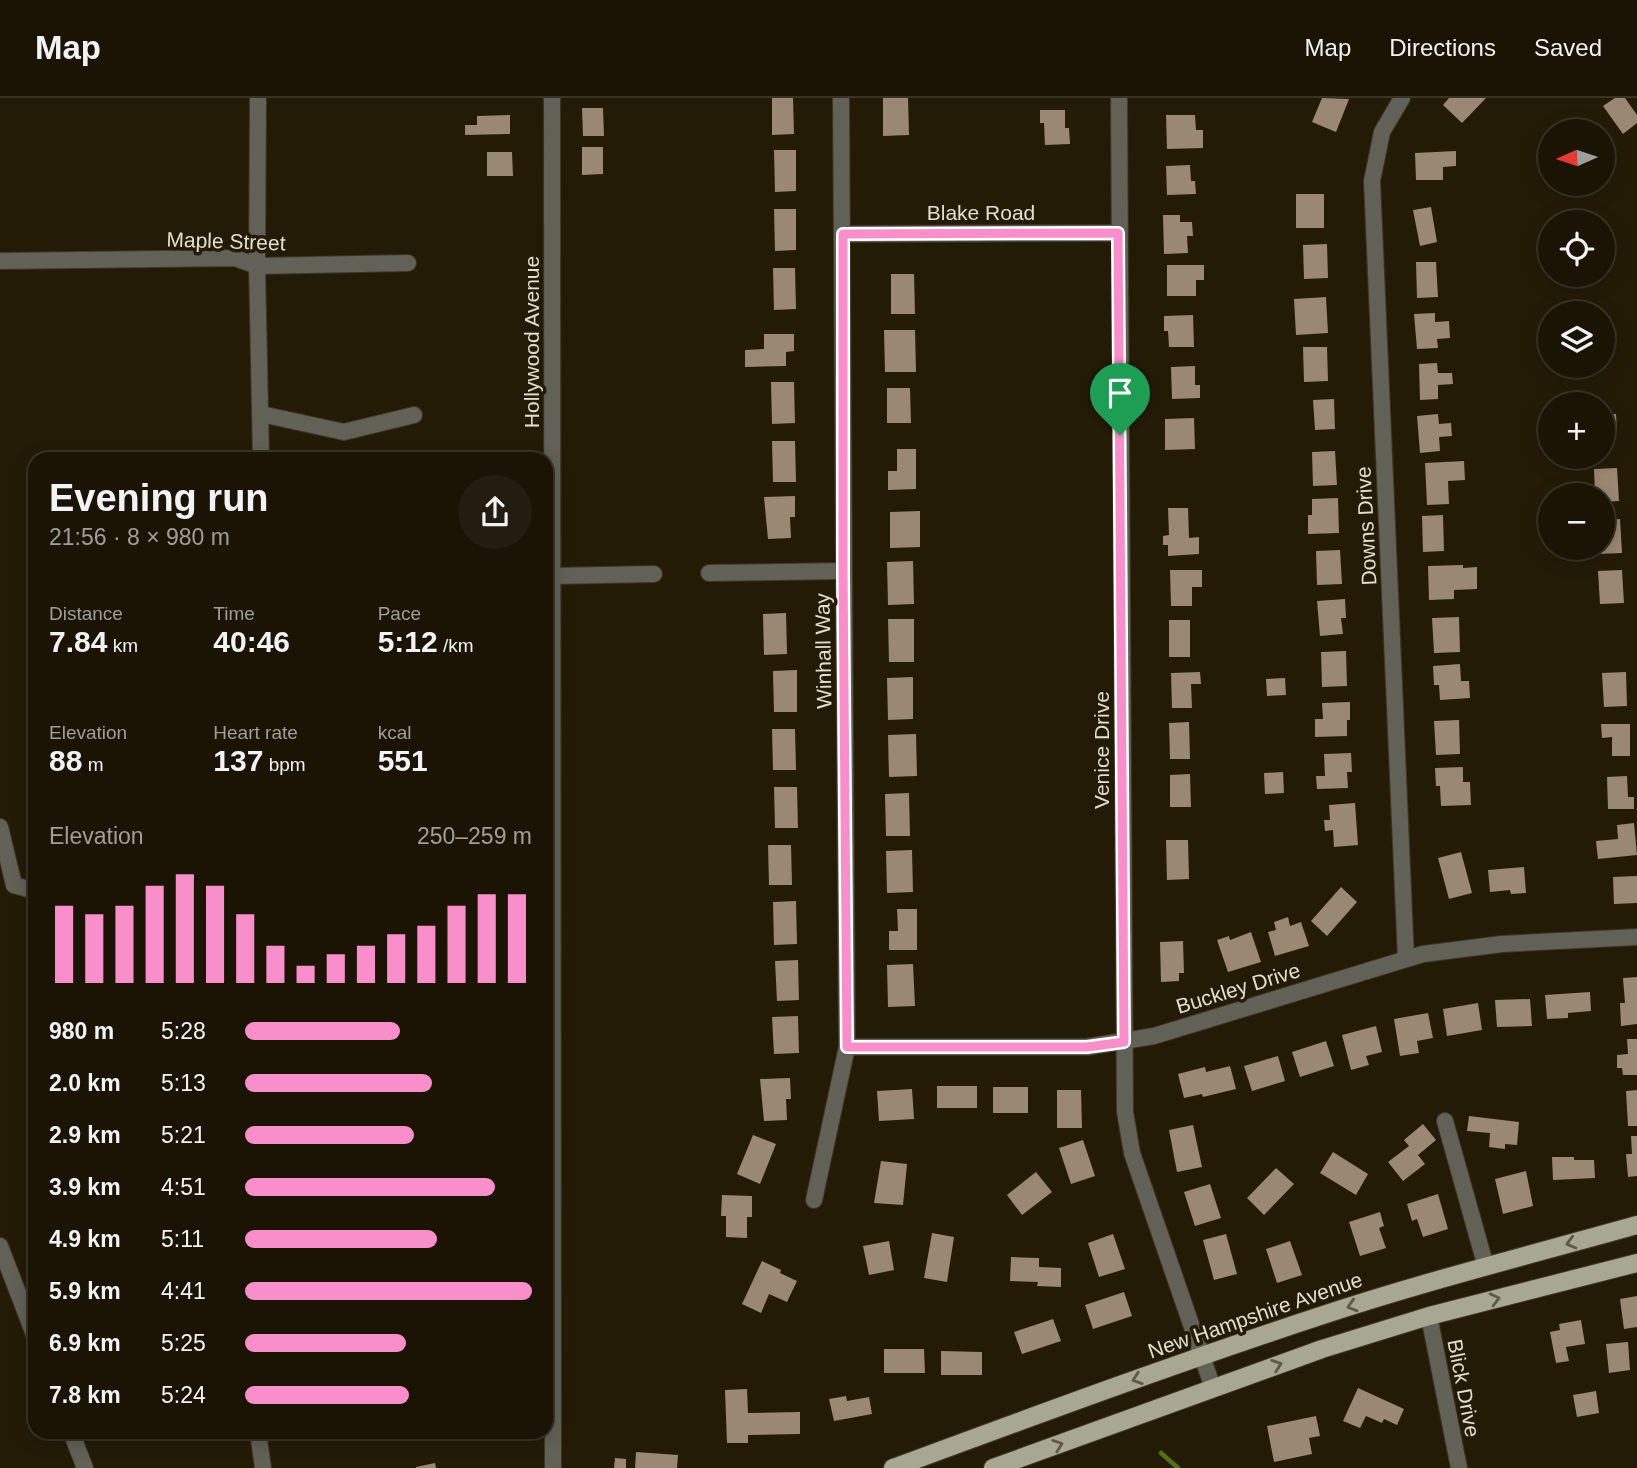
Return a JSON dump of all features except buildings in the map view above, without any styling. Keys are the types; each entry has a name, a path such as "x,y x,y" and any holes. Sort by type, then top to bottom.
{"main road":[{"name":"New Hampshire Avenue","path":"893,1468 1316,1317 1486,1266 1637,1225"},
{"path":"993,1468 1322,1349 1429,1316 1637,1262"}],"street":[{"path":"258,98 257,266 261,452"},
{"name":"Hollywood Avenue","path":"552,98 552,452"},
{"name":"Winhall Way","path":"814,1200 847,1047 841,98"},
{"name":"Venice Drive","path":"1119,98 1125,1112 1132,1153 1213,1388"},
{"name":"Downs Drive","path":"1402,98 1382,132 1372,181 1406,959"},
{"name":"Blake Road","path":"843,234 1118,233"},
{"name":"Maple Street","path":"0,261 235,258 257,266 408,263"},
{"path":"261,414 344,432 414,415"},
{"path":"709,573 843,571"},
{"path":"553,576 654,574"},
{"path":"0,827 14,885"},
{"path":"14,885 28,889"},
{"path":"0,896 14,885"},
{"name":"Buckley Drive","path":"847,1047 1087,1047 1124,1042 1154,1036 1423,954 1502,944 1637,937"},
{"path":"1445,1121 1486,1266"},
{"path":"0,1246 28,1319"},
{"name":"Blick Drive","path":"1429,1316 1459,1468"},
{"path":"74,1439 85,1468"},
{"path":"258,1439 263,1468"},
{"name":"Hollywood Avenue","path":"552,1439 552,1468"}],"waterway":[{"path":"1161,1453 1178,1468"}],"route":[{"path":"1118,233 1120,435 1124,1042 1087,1047 847,1047 843,234 1118,233"}]}
